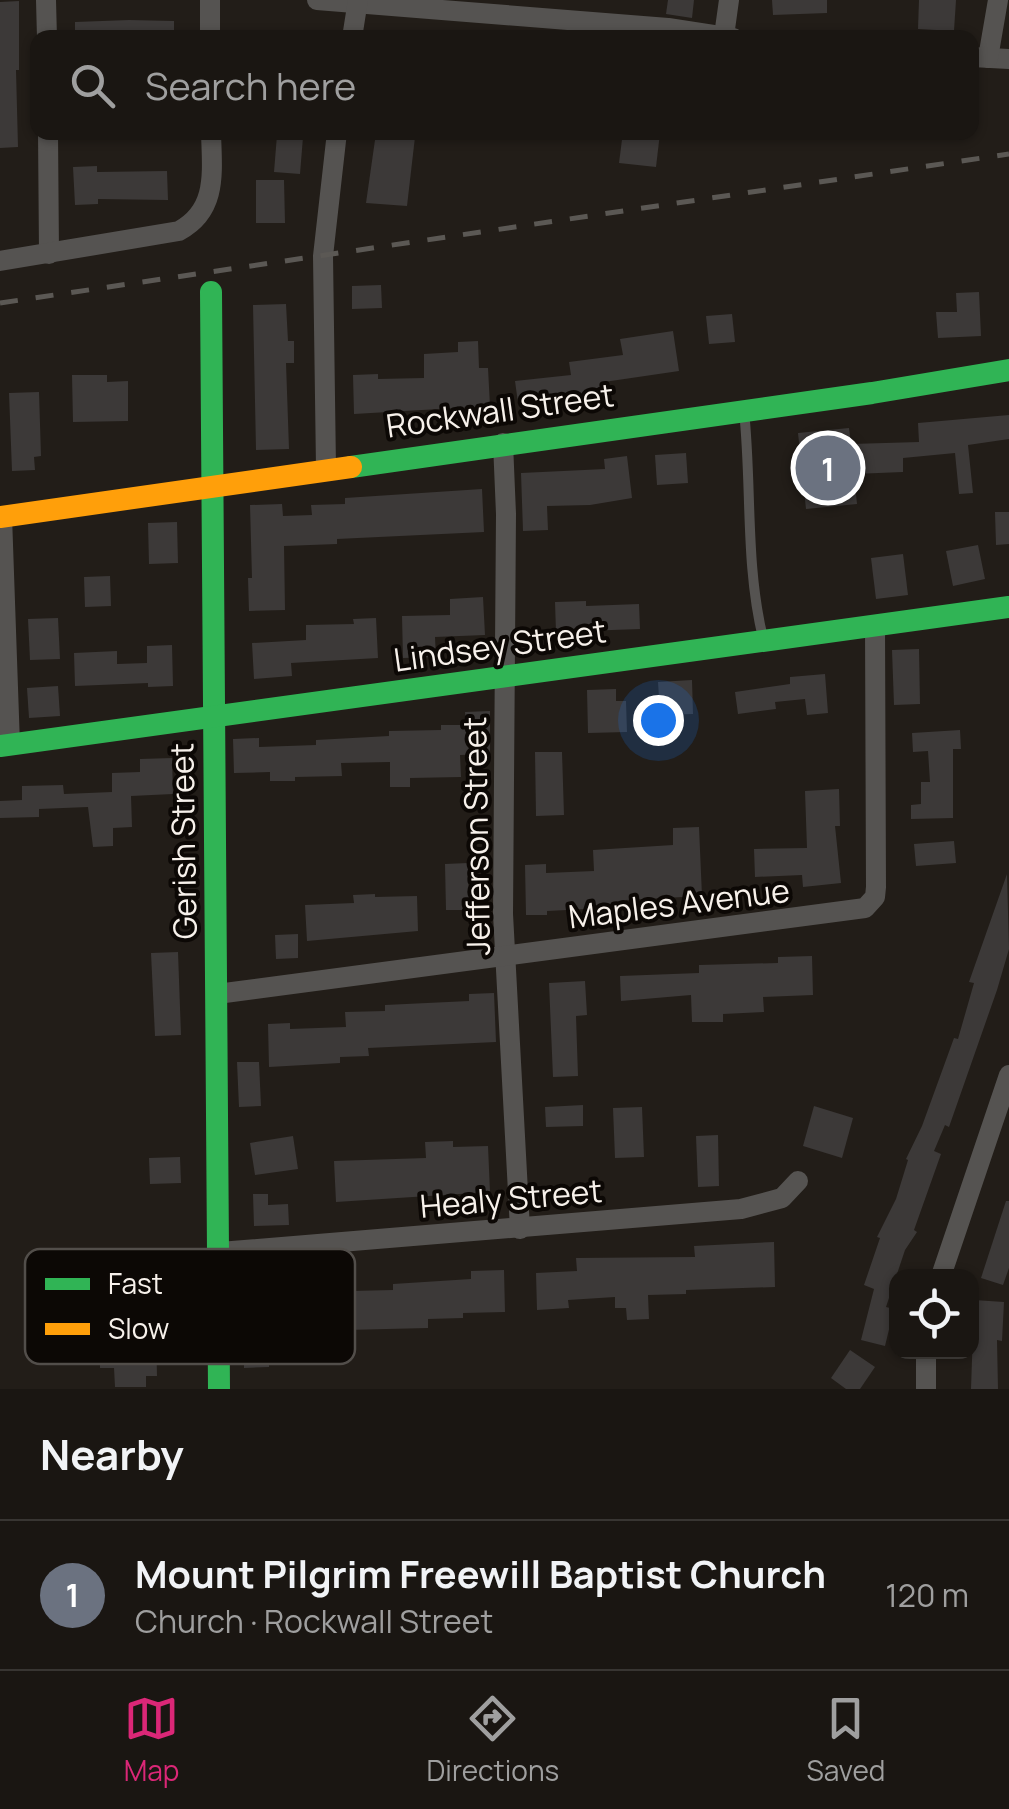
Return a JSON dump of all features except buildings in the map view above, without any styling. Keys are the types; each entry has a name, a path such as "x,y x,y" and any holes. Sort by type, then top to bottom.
{"street":[{"path":"46,0 47,30"},
{"path":"210,0 210,30"},
{"path":"317,0 541,9 682,30"},
{"path":"729,0 729,30"},
{"path":"989,58 998,0"},
{"path":"353,30 358,1"},
{"path":"48,140 49,254"},
{"path":"0,262 179,231 195,222 207,206 212,178 211,140"},
{"path":"326,468 323,256 336,140"},
{"name":"Gerish Street","path":"211,292 220,1249"},
{"name":"Rockwall Street","path":"1,516 1009,370"},
{"name":"Jefferson Street","path":"503,443 503,914 520,1228"},
{"path":"1,516 5,746"},
{"name":"Lindsey Street","path":"5,746 1009,607"},
{"name":"Maples Avenue","path":"218,994 854,911 870,904 876,887 875,626"},
{"path":"944,1269 1009,1077"},
{"name":"Healy Street","path":"258,1249 741,1209 782,1198 798,1181"},
{"path":"926,1359 926,1389"},
{"name":"Gerish Street","path":"218,1364 218,1389"}],"lane":[{"path":"744,410 752,548 764,642"}],"railway":[{"path":"0,303 1009,154"}],"traffic: fast":[{"path":"211,292 218,1249"},
{"path":"351,467 1009,370"},
{"path":"0,746 1009,607"},
{"path":"219,1364 219,1389"}],"traffic: slow":[{"path":"0,517 351,467"}],"place":[{"name":"Mount Pilgrim Freewill Baptist Church","path":"828,468"}]}
